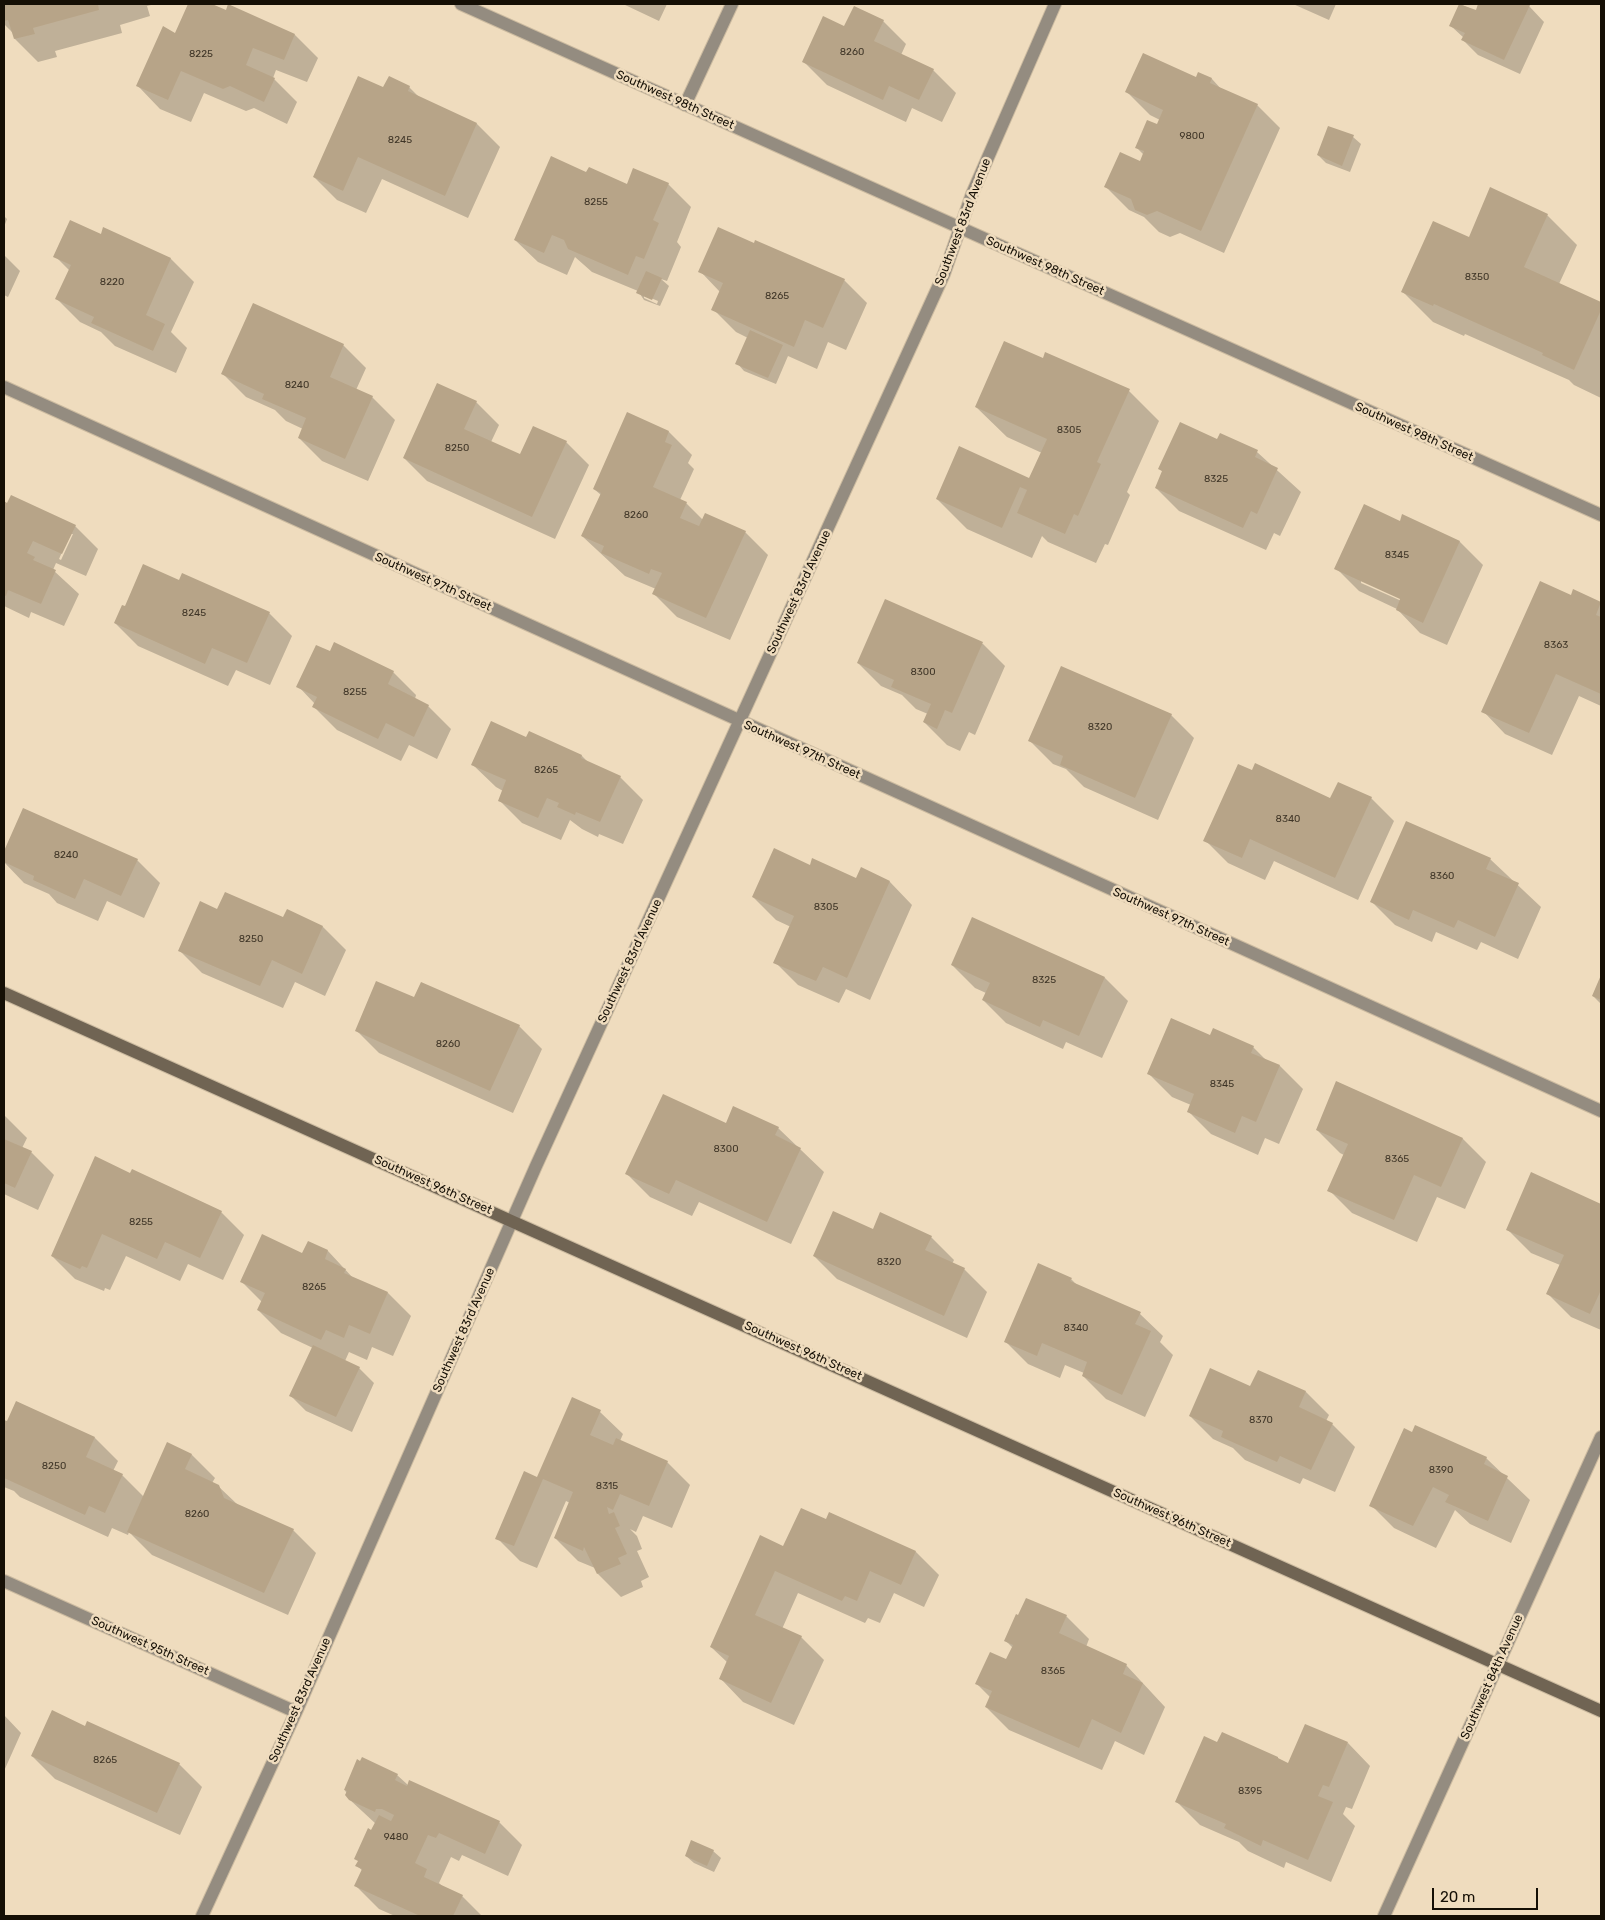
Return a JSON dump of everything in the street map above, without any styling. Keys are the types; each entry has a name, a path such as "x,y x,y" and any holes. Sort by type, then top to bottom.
{"street":[{"name":"Southwest 98th Street","path":"461,4 1601,516"},
{"path":"685,105 732,4"},
{"name":"Southwest 83rd Avenue","path":"202,1916 296,1712 512,1220 944,274 972,194 1055,4"},
{"name":"Southwest 97th Street","path":"4,387 1601,1111"},
{"name":"Southwest 96th Street","path":"4,993 1601,1711"},
{"name":"Southwest 84th Avenue","path":"1384,1916 1601,1438"},
{"name":"Southwest 95th Street","path":"4,1581 296,1712"}],"building":[{"path":"4,4 98,4 99,10 33,28 35,34 14,39 8,20 4,21"},
{"path":"188,4 212,4 226,10 228,4 295,34 284,60 253,48 246,65 275,78 264,102 230,86 223,89 181,71 168,100 136,86 163,26 175,33"},
{"path":"1459,4 1476,10 1478,4 1530,5 1504,60 1461,40 1465,33 1449,26"},
{"path":"854,6 884,20 874,41 934,69 919,100 889,86 883,100 802,62 823,16 844,26"},
{"path":"1143,53 1196,77 1198,72 1212,78 1210,83 1258,104 1201,231 1157,211 1147,215 1135,210 1131,199 1104,187 1120,152 1140,161 1144,151 1135,148 1147,120 1157,124 1163,110 1125,92"},
{"path":"358,76 383,87 389,76 410,86 408,91 477,123 445,196 358,157 343,191 313,177"},
{"path":"1328,126 1354,135 1342,166 1317,155"},
{"path":"551,156 586,172 589,167 627,184 633,168 669,183 653,220 659,223 644,259 636,256 628,275 568,249 564,240 552,235 544,253 514,240"},
{"path":"1490,187 1548,214 1524,267 1601,302 1601,310 1574,370 1542,355 1543,353 1434,304 1433,306 1401,292 1433,221 1469,237"},
{"path":"70,220 101,234 103,227 171,258 146,315 165,324 153,351 91,323 94,317 55,299 71,265 53,257"},
{"path":"718,227 754,243 755,240 845,279 823,328 805,320 794,347 711,310 723,283 698,272"},
{"path":"646,271 662,278 652,300 636,293"},
{"path":"253,303 344,344 330,377 373,396 345,459 298,438 306,418 262,399 264,394 221,374"},
{"path":"750,330 783,345 768,378 735,364"},
{"path":"1004,341 1043,358 1045,352 1130,389 1097,462 1101,464 1078,516 1074,514 1065,534 1017,513 1027,490 1020,487 1002,528 936,499 959,446 1029,478 1047,439 975,407"},
{"path":"437,383 477,401 464,429 520,454 533,426 567,441 532,517 403,458"},
{"path":"627,412 669,431 665,442 672,445 653,487 687,502 680,518 699,526 705,513 746,531 706,618 652,594 662,573 651,569 649,574 601,553 604,546 581,536 601,493 593,489"},
{"path":"1180,422 1217,439 1220,433 1258,450 1255,457 1278,468 1257,514 1251,511 1243,528 1155,488 1162,471 1158,469"},
{"path":"11,495 76,525 62,554 33,541 27,553 35,557 33,560 56,570 41,604 8,590 6,596 4,595 4,501 7,503"},
{"path":"1364,504 1400,521 1402,514 1460,541 1423,623 1396,610 1400,599 1334,569"},
{"path":"143,564 179,580 182,573 270,612 247,663 212,648 205,664 114,623 122,605 125,606"},
{"path":"1540,581 1571,595 1573,589 1601,602 1596,615 1601,617 1601,694 1556,674 1529,733 1481,712"},
{"path":"885,599 983,642 952,713 945,710 937,729 923,722 931,704 891,687 894,680 857,663"},
{"path":"334,642 394,671 388,684 429,705 414,737 386,723 378,739 312,707 317,697 296,687 316,645 330,651"},
{"path":"1061,666 1172,714 1135,798 1060,765 1063,756 1028,741"},
{"path":"491,721 526,737 529,731 582,755 581,758 621,776 600,822 576,812 575,815 557,807 559,803 547,798 538,818 498,801 506,780 471,765"},
{"path":"1255,763 1330,798 1338,782 1372,797 1335,878 1250,839 1242,858 1203,841 1238,764 1252,770"},
{"path":"23,808 138,859 121,896 84,879 75,899 33,880 34,876 4,862 4,851"},
{"path":"1406,821 1491,858 1486,869 1519,883 1495,937 1458,920 1454,928 1413,910 1409,920 1370,902"},
{"path":"774,848 810,865 812,858 856,878 861,867 890,881 847,978 823,967 816,981 773,963 794,916 752,897"},
{"path":"225,892 283,917 287,909 323,926 302,974 272,960 260,986 178,951 200,901 217,909"},
{"path":"972,917 1105,977 1079,1036 1043,1020 1040,1027 982,1000 990,983 951,965"},
{"path":"1601,975 1601,1000 1592,996"},
{"path":"376,981 414,997 421,982 520,1025 490,1091 355,1031"},
{"path":"1171,1018 1210,1035 1213,1028 1254,1046 1251,1053 1280,1065 1256,1122 1242,1116 1235,1133 1187,1112 1194,1094 1147,1074"},
{"path":"1336,1081 1463,1138 1441,1187 1414,1175 1394,1220 1327,1191 1348,1144 1316,1130"},
{"path":"663,1094 726,1123 733,1106 779,1127 775,1135 801,1148 767,1222 676,1180 669,1194 625,1174"},
{"path":"4,1139 32,1151 15,1188 4,1183"},
{"path":"95,1156 130,1173 132,1169 222,1211 200,1258 165,1242 157,1259 102,1234 87,1268 82,1266 80,1269 51,1256"},
{"path":"1531,1172 1601,1204 1601,1290 1590,1314 1546,1294 1564,1255 1506,1230"},
{"path":"833,1211 873,1229 880,1212 932,1236 925,1250 965,1268 944,1316 813,1256"},
{"path":"262,1234 302,1253 308,1241 328,1250 325,1259 346,1269 344,1273 388,1292 370,1334 349,1325 344,1338 326,1330 321,1340 257,1310 265,1293 240,1282"},
{"path":"1038,1263 1072,1278 1070,1281 1141,1312 1135,1324 1151,1331 1122,1395 1082,1376 1087,1362 1042,1343 1037,1356 1004,1342"},
{"path":"313,1345 360,1367 336,1417 289,1396"},
{"path":"1210,1368 1250,1386 1258,1370 1306,1391 1299,1407 1333,1423 1311,1470 1280,1456 1277,1462 1221,1437 1223,1431 1189,1416"},
{"path":"572,1397 601,1410 590,1435 613,1445 616,1438 668,1461 649,1506 620,1494 613,1510 607,1507 609,1514 614,1512 620,1526 615,1528 627,1554 618,1558 621,1564 597,1574 584,1547 583,1551 554,1538 573,1492 543,1479 514,1546 495,1539 524,1471 537,1477"},
{"path":"16,1401 95,1437 86,1457 123,1474 105,1513 89,1506 85,1515 4,1478 4,1420 7,1421"},
{"path":"1415,1425 1487,1457 1484,1464 1508,1476 1488,1521 1445,1502 1449,1495 1433,1487 1413,1526 1369,1506 1404,1428 1412,1432"},
{"path":"167,1442 192,1454 185,1469 219,1485 224,1498 294,1529 264,1593 127,1532"},
{"path":"801,1508 826,1519 829,1512 916,1551 901,1585 870,1571 857,1601 845,1596 842,1601 775,1571 755,1615 802,1636 771,1703 719,1679 729,1656 710,1647 760,1535 783,1546"},
{"path":"1026,1598 1067,1615 1059,1633 1127,1664 1123,1674 1143,1683 1121,1733 1092,1719 1079,1748 985,1707 992,1691 975,1684 990,1652 1006,1659 1013,1645 1004,1641 1016,1614 1018,1615"},
{"path":"52,1710 85,1726 87,1721 180,1763 157,1813 31,1756"},
{"path":"1305,1724 1348,1742 1329,1787 1323,1785 1318,1796 1333,1802 1308,1860 1263,1840 1261,1846 1224,1828 1226,1824 1175,1802 1204,1736 1217,1742 1222,1732 1288,1763"},
{"path":"362,1757 398,1774 395,1780 407,1786 409,1780 500,1821 485,1854 439,1833 436,1838 428,1835 415,1863 427,1869 424,1877 463,1895 453,1916 420,1916 354,1886 362,1869 355,1866 358,1861 354,1859 368,1828 371,1830 379,1815 391,1821 394,1815 382,1809 376,1809 375,1812 349,1800 345,1795 347,1791 344,1790 357,1759 360,1761"},
{"path":"691,1840 714,1850 707,1866 685,1856"}]}
